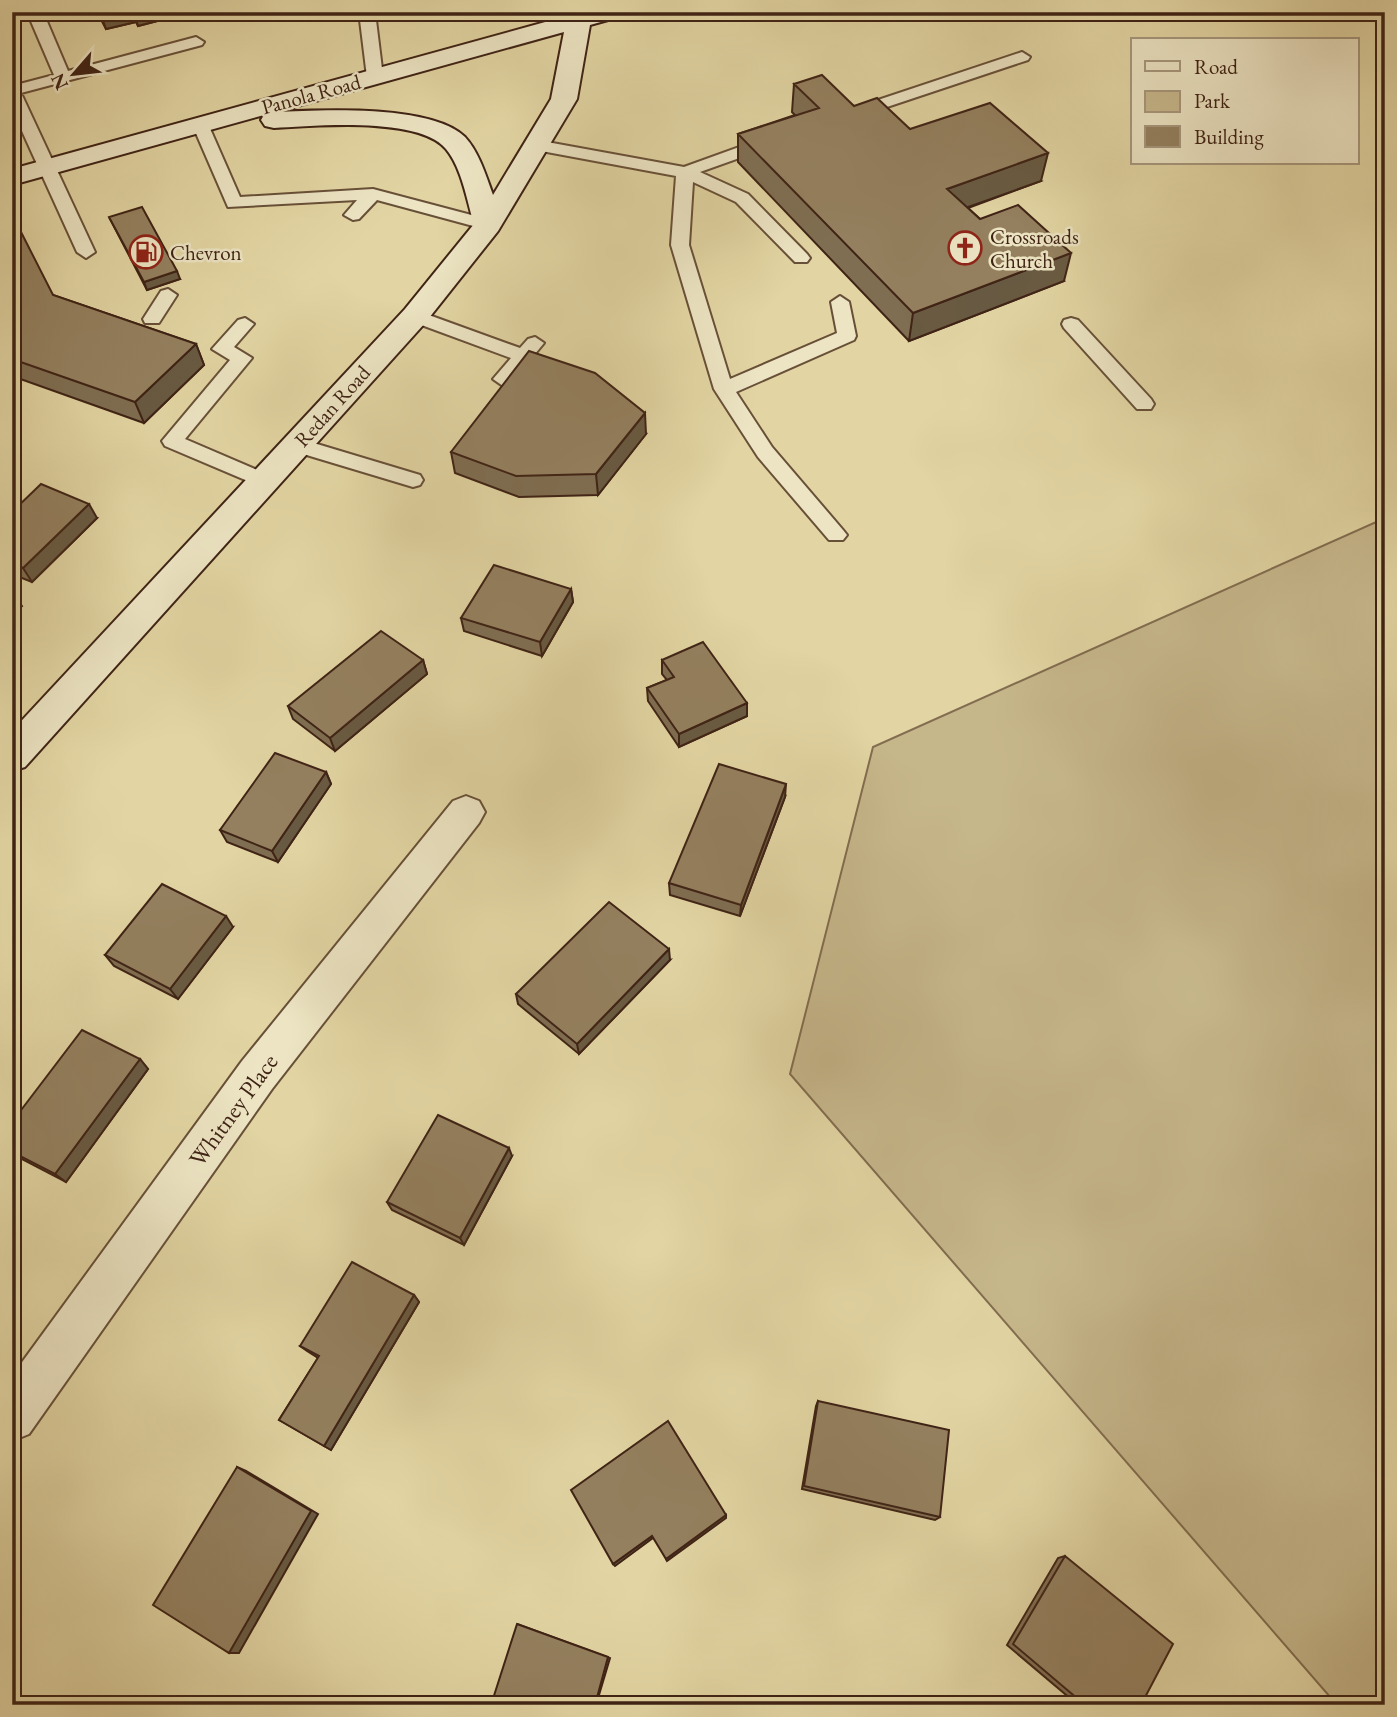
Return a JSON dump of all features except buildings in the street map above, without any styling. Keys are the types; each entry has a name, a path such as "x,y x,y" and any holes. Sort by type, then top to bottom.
{"main road":[{"name":"Panola Road","path":"12,177 375,77 581,16 610,12"},
{"name":"Redan Road","path":"12,756 415,316 488,225 564,99 581,16"},
{"path":"204,123 346,117 415,123 454,141 476,184 488,225"},
{"name":"Whitney Place","path":"12,1417 257,1075 466,812"}],"lane":[{"path":"35,12 63,78"},
{"path":"367,12 375,77"},
{"path":"86,252 12,91 196,43"},
{"path":"830,121 1022,57"},
{"path":"204,123 234,203 373,194 488,225"},
{"path":"685,172 778,138"},
{"path":"536,145 685,172 742,198 801,258"},
{"path":"685,172 680,245 724,389 765,452 835,535"},
{"path":"353,215 373,194"},
{"path":"152,319 168,295"},
{"path":"724,389 847,336 840,302"},
{"path":"415,316 530,349 503,379"},
{"path":"245,324 220,349 242,358 172,441 264,481"},
{"path":"1071,324 1144,404"},
{"path":"297,444 413,480"}],"green space":[{"path":"1385,518 1385,1705 1337,1705 790,1074 873,747"}],"place":[{"name":"Crossroads Church","path":"965,248"},
{"name":"Chevron","path":"146,252"}]}
